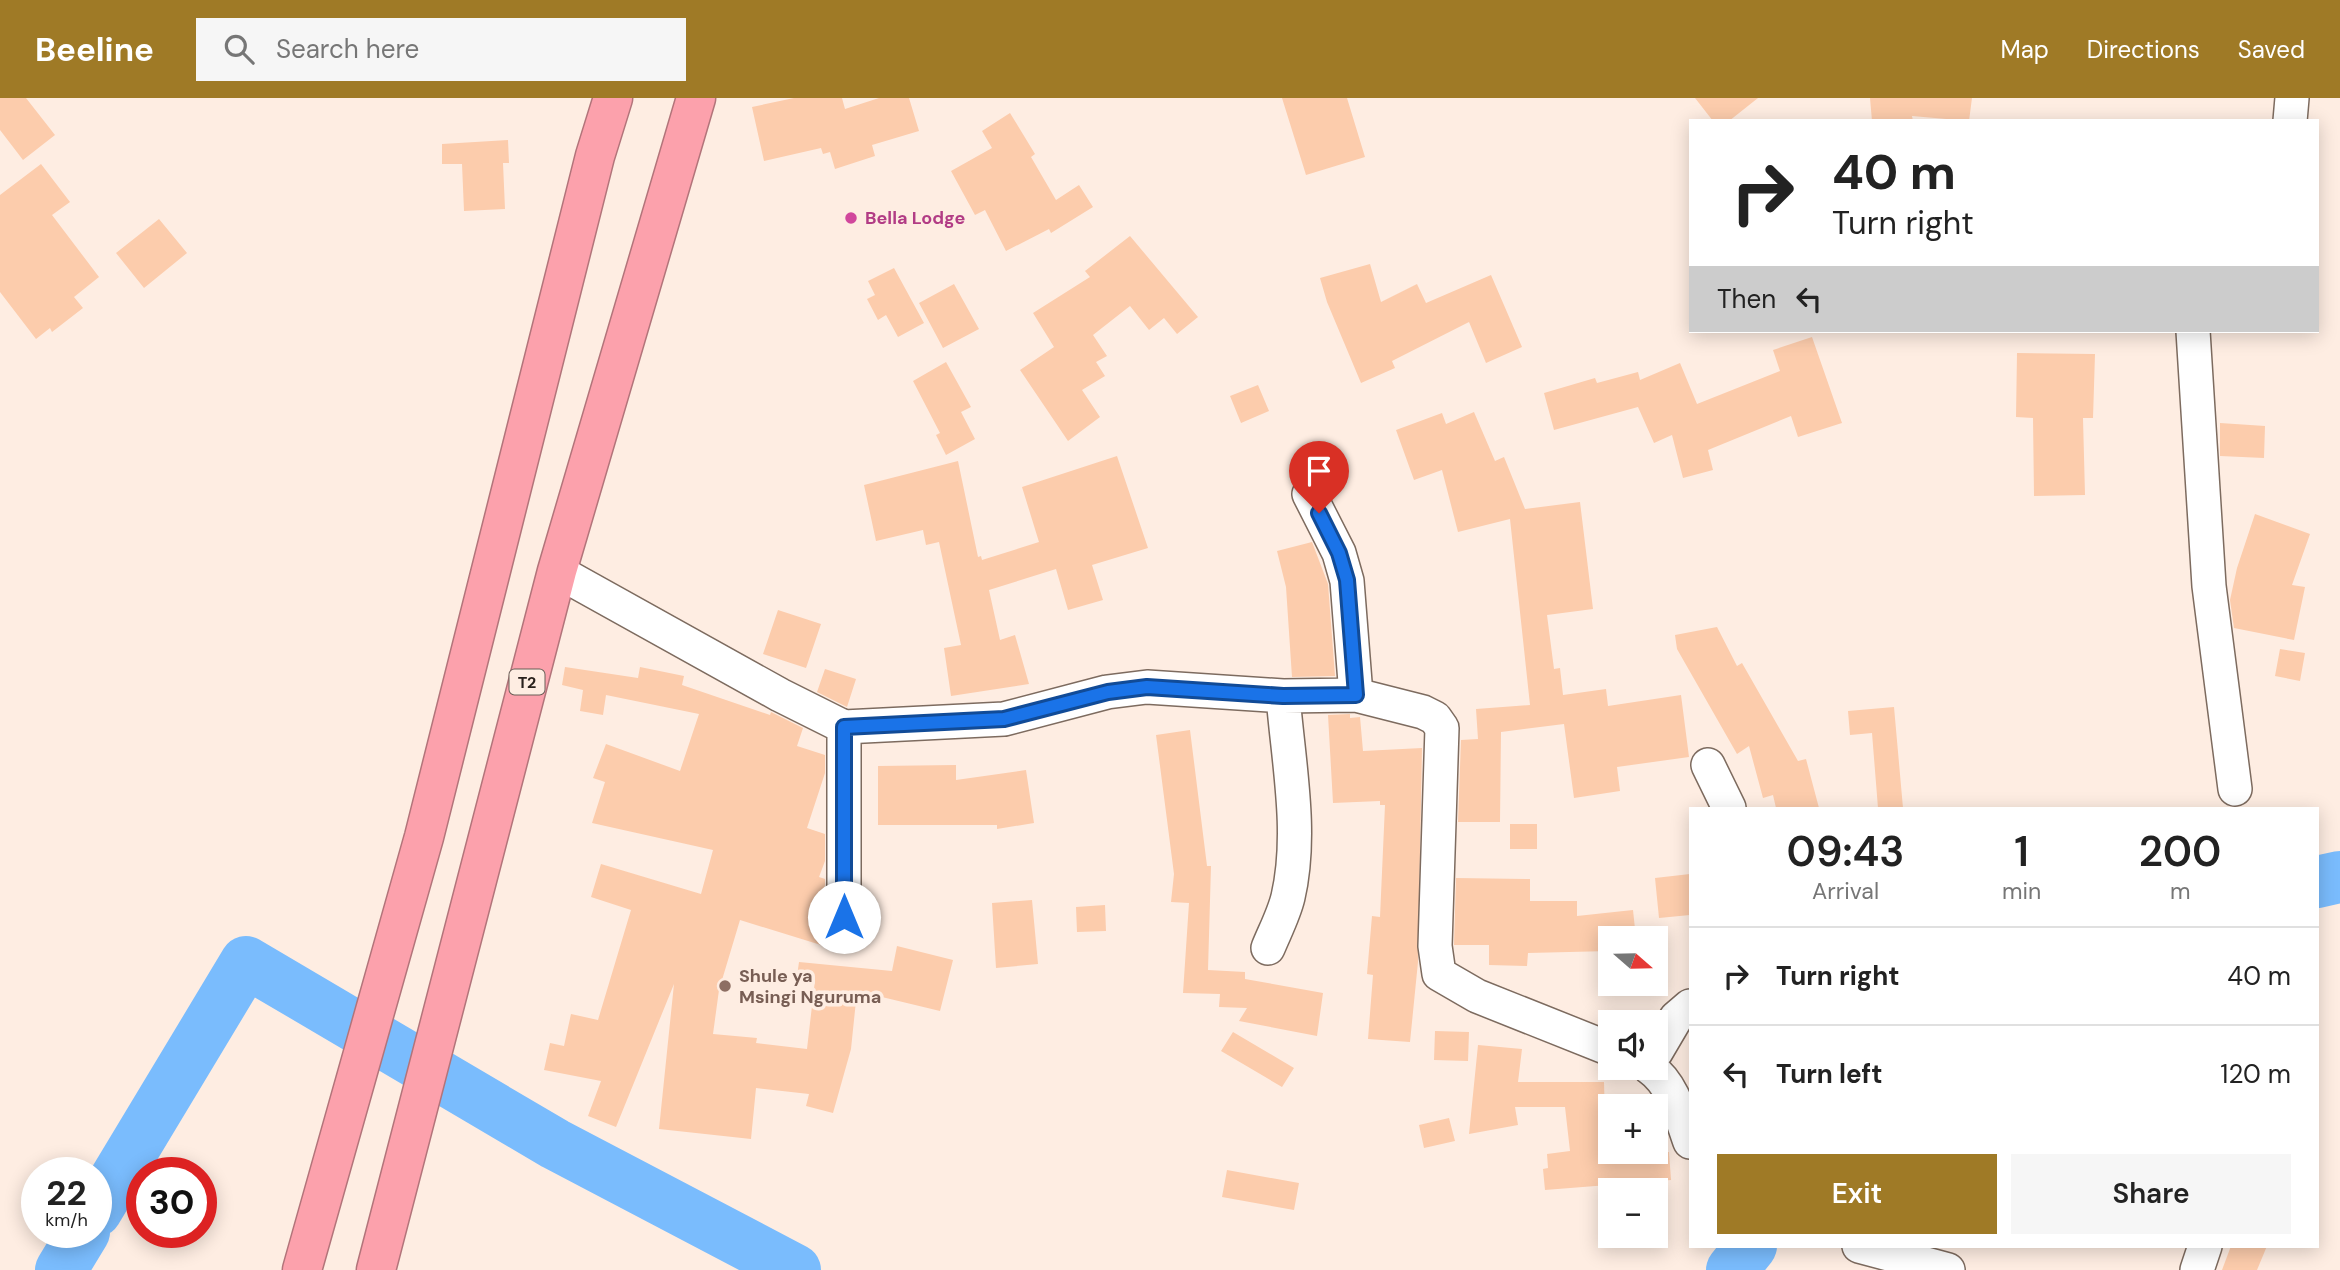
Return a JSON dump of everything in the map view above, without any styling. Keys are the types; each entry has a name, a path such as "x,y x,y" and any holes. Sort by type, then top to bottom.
{"highway":[{"path":"302,1270 424,837 595,156 613,98"},
{"name":"T2","path":"376,1270 557,571 696,98"}],"street":[{"path":"2290,119 2292,98"},
{"path":"2193,333 2209,586 2235,789"},
{"path":"1309,494 1339,553 1347,580 1356,695"},
{"path":"557,571 769,689 844,727 1004,719 1108,692 1147,687 1283,696 1356,695 1423,712 1435,718 1442,728 1436,946 1439,974 1477,996 1598,1044"},
{"path":"1268,948 1288,899 1292,872 1294,821 1283,696"},
{"path":"844,727 844,917"},
{"path":"1708,765 1729,807"},
{"path":"1668,1032 1676,1018 1689,1007"},
{"path":"1664,1080 1675,1100 1689,1139"},
{"path":"1866,1248 1948,1270"},
{"path":"2197,1270 2204,1248"}],"building":[{"path":"0,98 26,98 55,135 23,160 0,130"},
{"path":"794,98 842,98 845,109 879,98 909,98 919,131 872,145 875,156 835,169 830,152 823,154 821,148 764,161 752,107"},
{"path":"1282,98 1347,98 1365,157 1306,175"},
{"path":"1695,98 1758,98 1732,119 1711,119"},
{"path":"1870,98 1972,98 1969,119 1912,116 1913,119 1872,119"},
{"path":"1010,113 1035,154 1031,157 1056,200 1079,185 1093,207 1051,233 1049,229 1006,251 985,210 975,215 951,171 992,148 982,131"},
{"path":"508,140 509,163 503,163 505,209 464,211 462,164 442,164 442,144"},
{"path":"41,164 70,202 52,215 99,277 74,297 83,308 52,332 50,328 36,339 0,292 0,195"},
{"path":"159,219 187,253 144,288 116,253"},
{"path":"1130,236 1198,317 1177,334 1164,318 1149,330 1130,306 1093,335 1107,356 1096,362 1105,376 1082,390 1100,417 1068,441 1020,370 1054,347 1033,313 1090,277 1085,271"},
{"path":"1370,264 1381,302 1417,284 1426,303 1491,275 1522,347 1486,363 1469,322 1392,361 1395,368 1361,383 1327,302 1320,278"},
{"path":"894,268 924,323 898,337 886,315 878,320 867,299 875,295 868,281"},
{"path":"954,284 979,329 943,348 919,303"},
{"path":"1812,337 1842,423 1798,437 1791,416 1708,450 1713,470 1683,478 1672,435 1654,443 1638,407 1554,430 1544,393 1595,378 1597,383 1638,372 1640,380 1680,363 1697,404 1780,371 1773,350"},
{"path":"2017,353 2095,354 2093,418 2083,418 2085,495 2034,496 2033,418 2016,417"},
{"path":"946,362 971,407 961,412 975,439 946,455 936,435 940,433 913,381"},
{"path":"1258,385 1269,411 1241,423 1230,396"},
{"path":"1474,412 1495,461 1504,457 1525,509 1580,502 1593,609 1547,615 1554,669 1560,668 1563,695 1606,689 1608,706 1681,695 1689,757 1617,767 1620,791 1574,798 1564,724 1501,732 1500,822 1458,822 1461,740 1478,739 1476,709 1530,705 1510,519 1458,532 1442,470 1414,480 1396,430 1442,413 1446,424"},
{"path":"2220,423 2265,426 2264,458 2220,456"},
{"path":"1117,456 1148,548 1092,565 1103,600 1068,610 1056,569 989,590 1000,640 1015,635 1029,684 951,696 944,648 961,645 939,542 926,545 923,530 876,541 864,485 958,461 978,557 981,556 982,560 1039,542 1022,487"},
{"path":"2255,514 2310,534 2292,585 2305,587 2294,640 2234,628 2230,600 2237,568"},
{"path":"1312,542 1328,584 1335,676 1292,677 1286,587 1277,551"},
{"path":"778,610 821,624 806,668 763,654"},
{"path":"1717,627 1737,666 1742,663 1798,761 1806,759 1819,807 1776,807 1773,795 1763,798 1749,746 1737,754 1677,649 1675,635"},
{"path":"2280,649 2305,653 2300,681 2275,676"},
{"path":"565,667 638,678 640,667 684,676 682,685 770,715 771,712 803,728 797,746 825,755 825,773 807,828 825,834 825,861 819,877 825,879 820,900 825,901 827,925 821,945 740,920 719,990 713,1034 757,1038 756,1043 807,1049 815,980 797,976 799,962 892,971 897,946 953,960 940,1011 857,991 851,1049 833,1113 806,1106 809,1094 756,1088 751,1139 659,1129 674,984 616,1127 588,1116 601,1081 544,1070 550,1043 564,1046 571,1014 598,1020 631,910 591,897 601,864 701,894 713,850 592,823 605,782 593,778 606,744 680,771 699,714 606,695 603,715 580,711 583,690 562,685"},
{"path":"825,669 856,679 847,707 817,692"},
{"path":"1894,707 1903,807 1878,807 1872,733 1850,735 1848,711"},
{"path":"1350,714 1350,718 1360,717 1363,751 1422,748 1418,962 1410,1042 1368,1039 1373,975 1367,974 1372,916 1380,917 1385,805 1380,805 1380,801 1333,803 1328,715"},
{"path":"1190,730 1207,866 1211,866 1208,970 1245,972 1245,979 1323,993 1317,1036 1239,1021 1247,1008 1219,1007 1220,994 1183,993 1189,903 1171,902 1174,874 1156,735"},
{"path":"956,765 956,780 1026,770 1034,823 997,829 997,825 878,825 878,766"},
{"path":"1510,824 1537,824 1537,849 1510,849"},
{"path":"1689,874 1689,915 1659,918 1655,878"},
{"path":"1456,878 1530,879 1530,901 1577,901 1577,916 1633,910 1635,926 1598,926 1598,951 1528,953 1527,966 1489,965 1489,945 1454,945"},
{"path":"1032,900 1038,964 996,968 992,903"},
{"path":"1105,905 1106,931 1077,932 1076,907"},
{"path":"1435,1031 1469,1032 1468,1061 1434,1060"},
{"path":"1233,1032 1294,1068 1282,1087 1221,1051"},
{"path":"1478,1045 1522,1049 1518,1082 1604,1082 1604,1094 1598,1094 1598,1164 1668,1164 1669,1152 1671,1180 1598,1178 1598,1186 1545,1190 1543,1169 1548,1168 1547,1154 1570,1151 1565,1107 1515,1107 1518,1125 1469,1134"},
{"path":"1449,1118 1455,1141 1424,1148 1419,1125"},
{"path":"1227,1170 1299,1183 1294,1210 1222,1197"},
{"path":"2230,1248 2266,1248 2257,1270 2222,1270"}],"waterway":[{"path":"2319,882 2340,877"},
{"path":"112,1184 246,962 555,1144 795,1270"},
{"path":"61,1270 74,1248"},
{"path":"1732,1270 1749,1248"}],"place":[{"name":"Bella Lodge","path":"851,218"},
{"name":"Shule ya Msingi Nguruma","path":"725,986"}],"route":[{"path":"844,917 844,727 1004,719 1108,692 1147,687 1283,696 1356,695 1347,580 1339,553 1319,513"}]}
